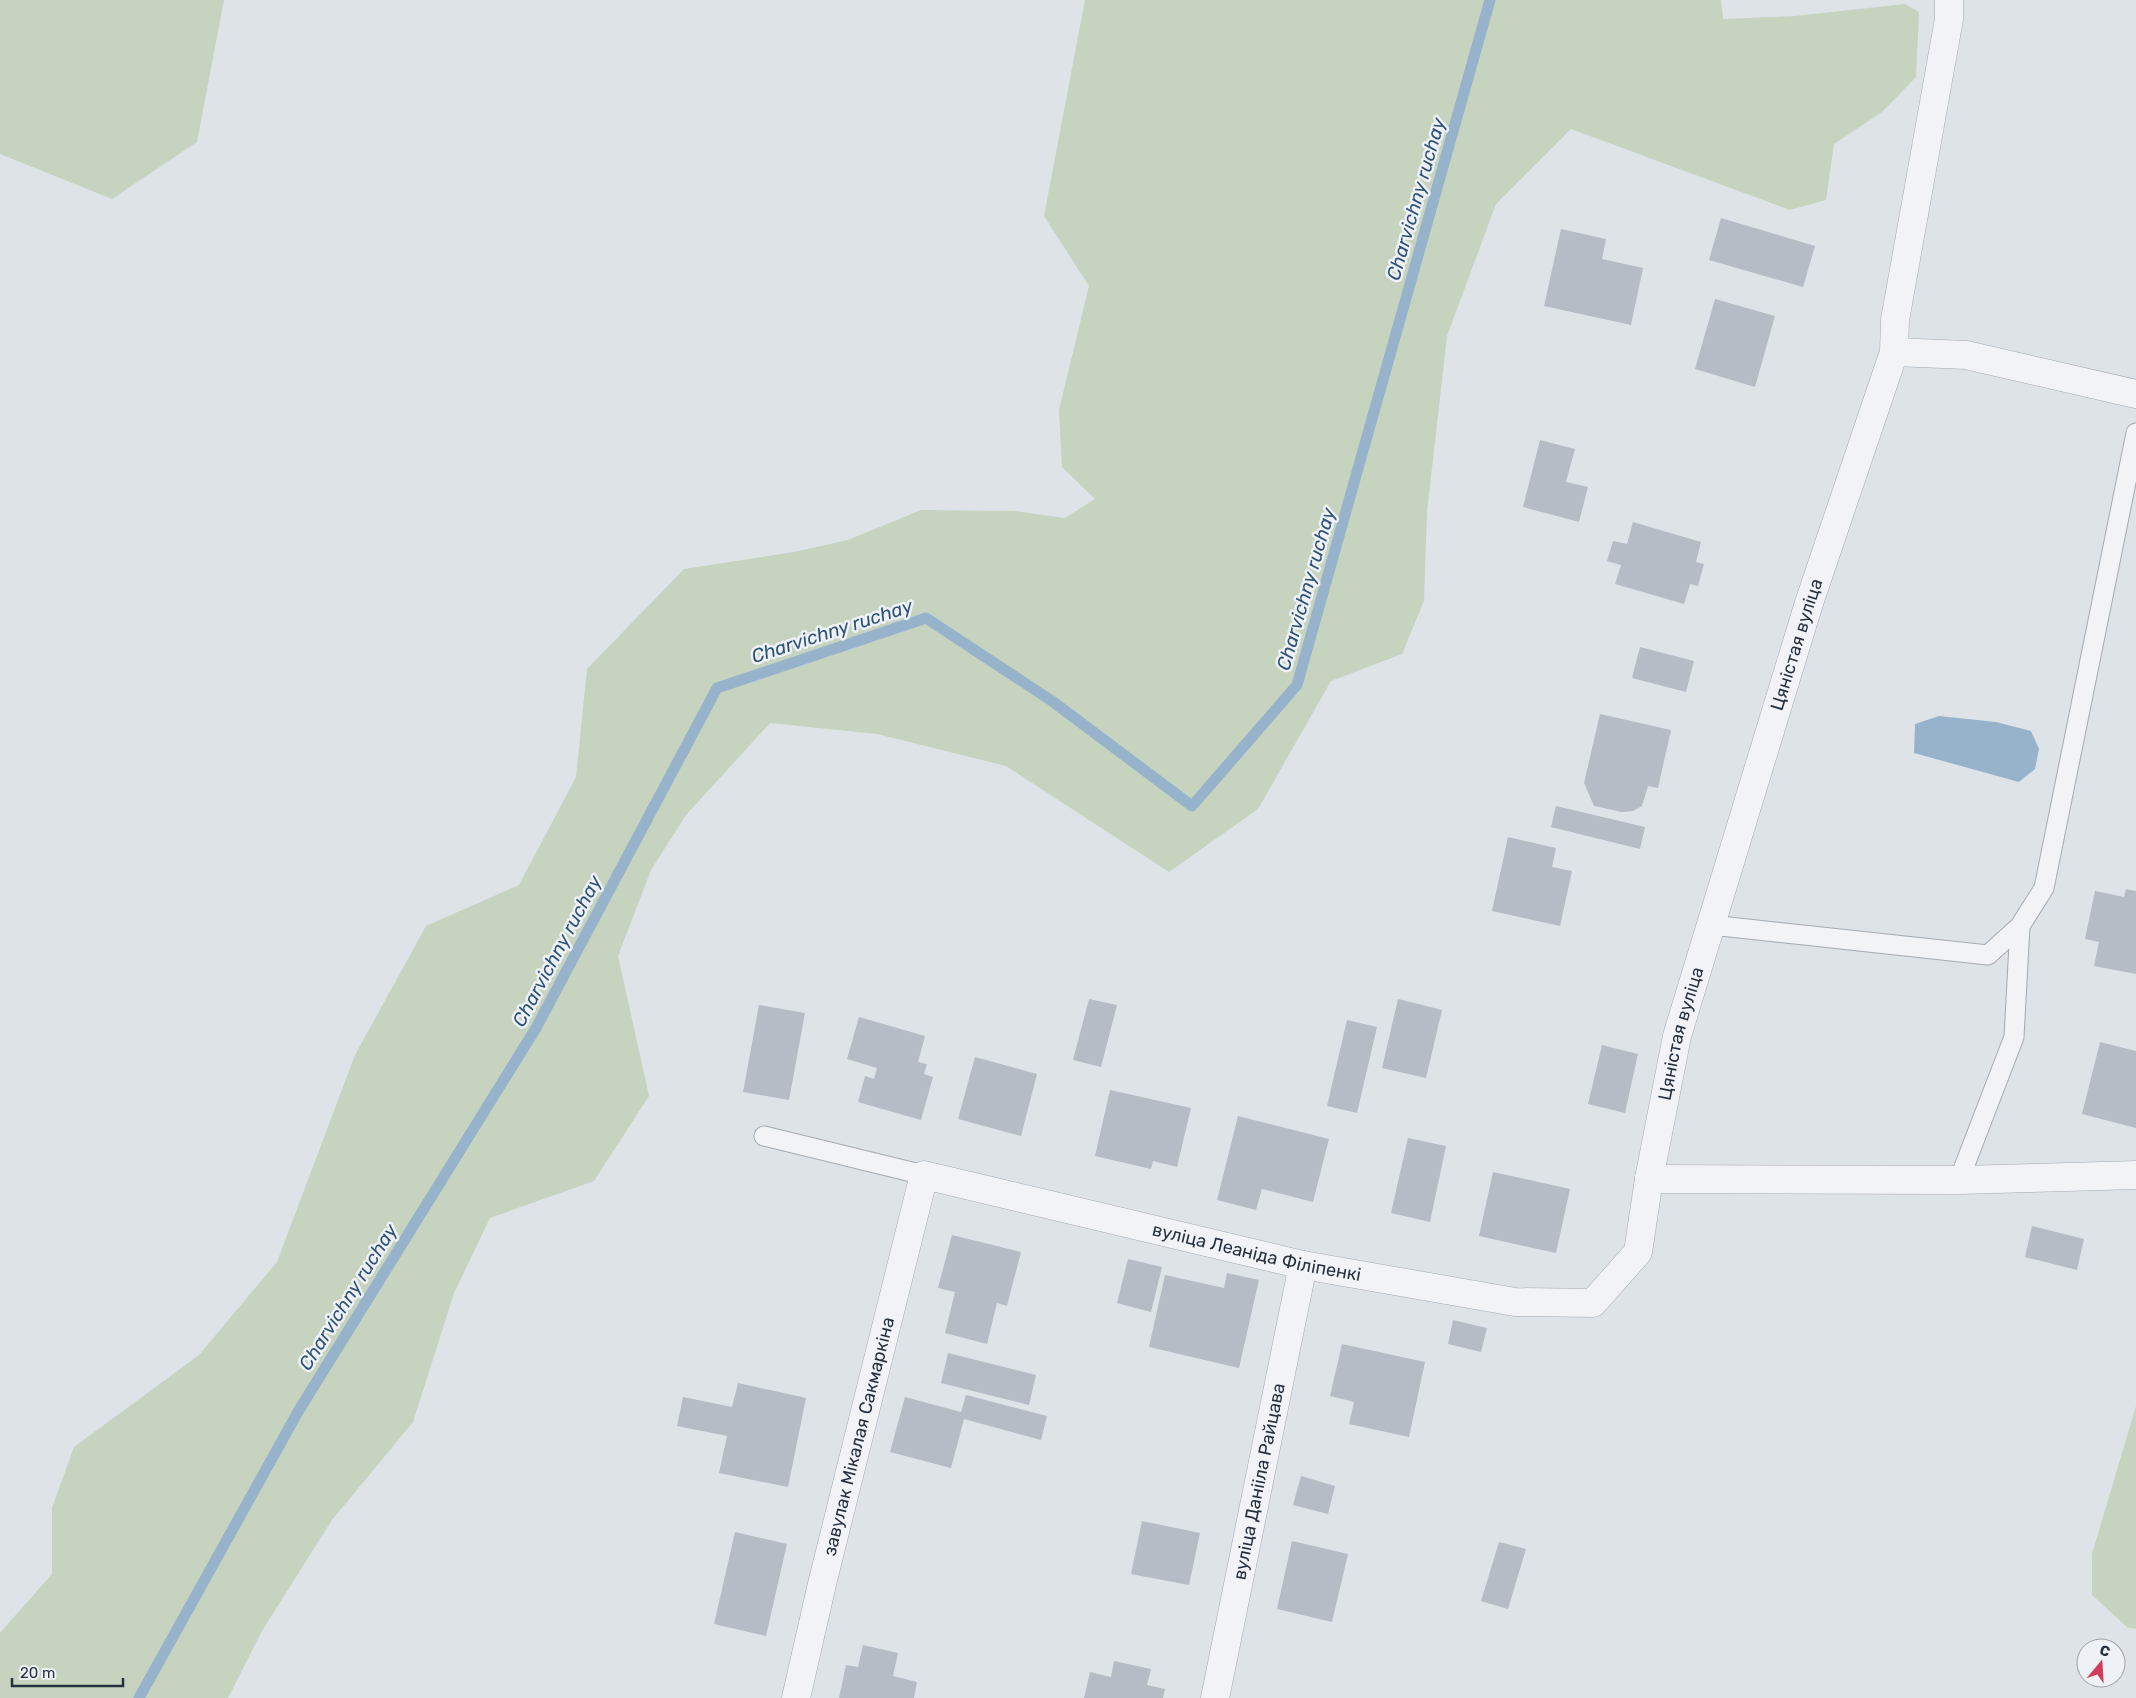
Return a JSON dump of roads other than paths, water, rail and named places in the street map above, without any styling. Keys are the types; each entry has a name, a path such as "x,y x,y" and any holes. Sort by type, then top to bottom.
{"street":[{"name":"Цяністая вуліца","path":"1593,1303 1638,1252 1678,1036 1809,603 1894,352 1895,320 1949,19 1949,0"},
{"path":"1894,352 1966,355 2136,394"},
{"name":"вуліца Леаніда Філіпенкі","path":"924,1175 1303,1265 1515,1302 1593,1303"},
{"name":"завулак Мікалая Сакмаркіна","path":"796,1698 827,1564 924,1175"},
{"path":"1650,1179 1959,1180 2136,1175"},
{"name":"вуліца Данііла Райцава","path":"1215,1698 1303,1265"}],"lane":[{"path":"1711,925 1988,955 2020,926 2044,888 2136,433"},
{"path":"1959,1180 2014,1036 2020,926"},
{"path":"764,1136 924,1175"}],"water":[{"path":"1939,716 1996,722 2031,731 2039,749 2035,769 2019,782 1914,753 1915,724"}],"waterway":[{"name":"Charvichny ruchay","path":"139,1698 299,1410 536,1028 717,688 926,618 1052,701 1192,806 1297,685 1490,0"}]}
